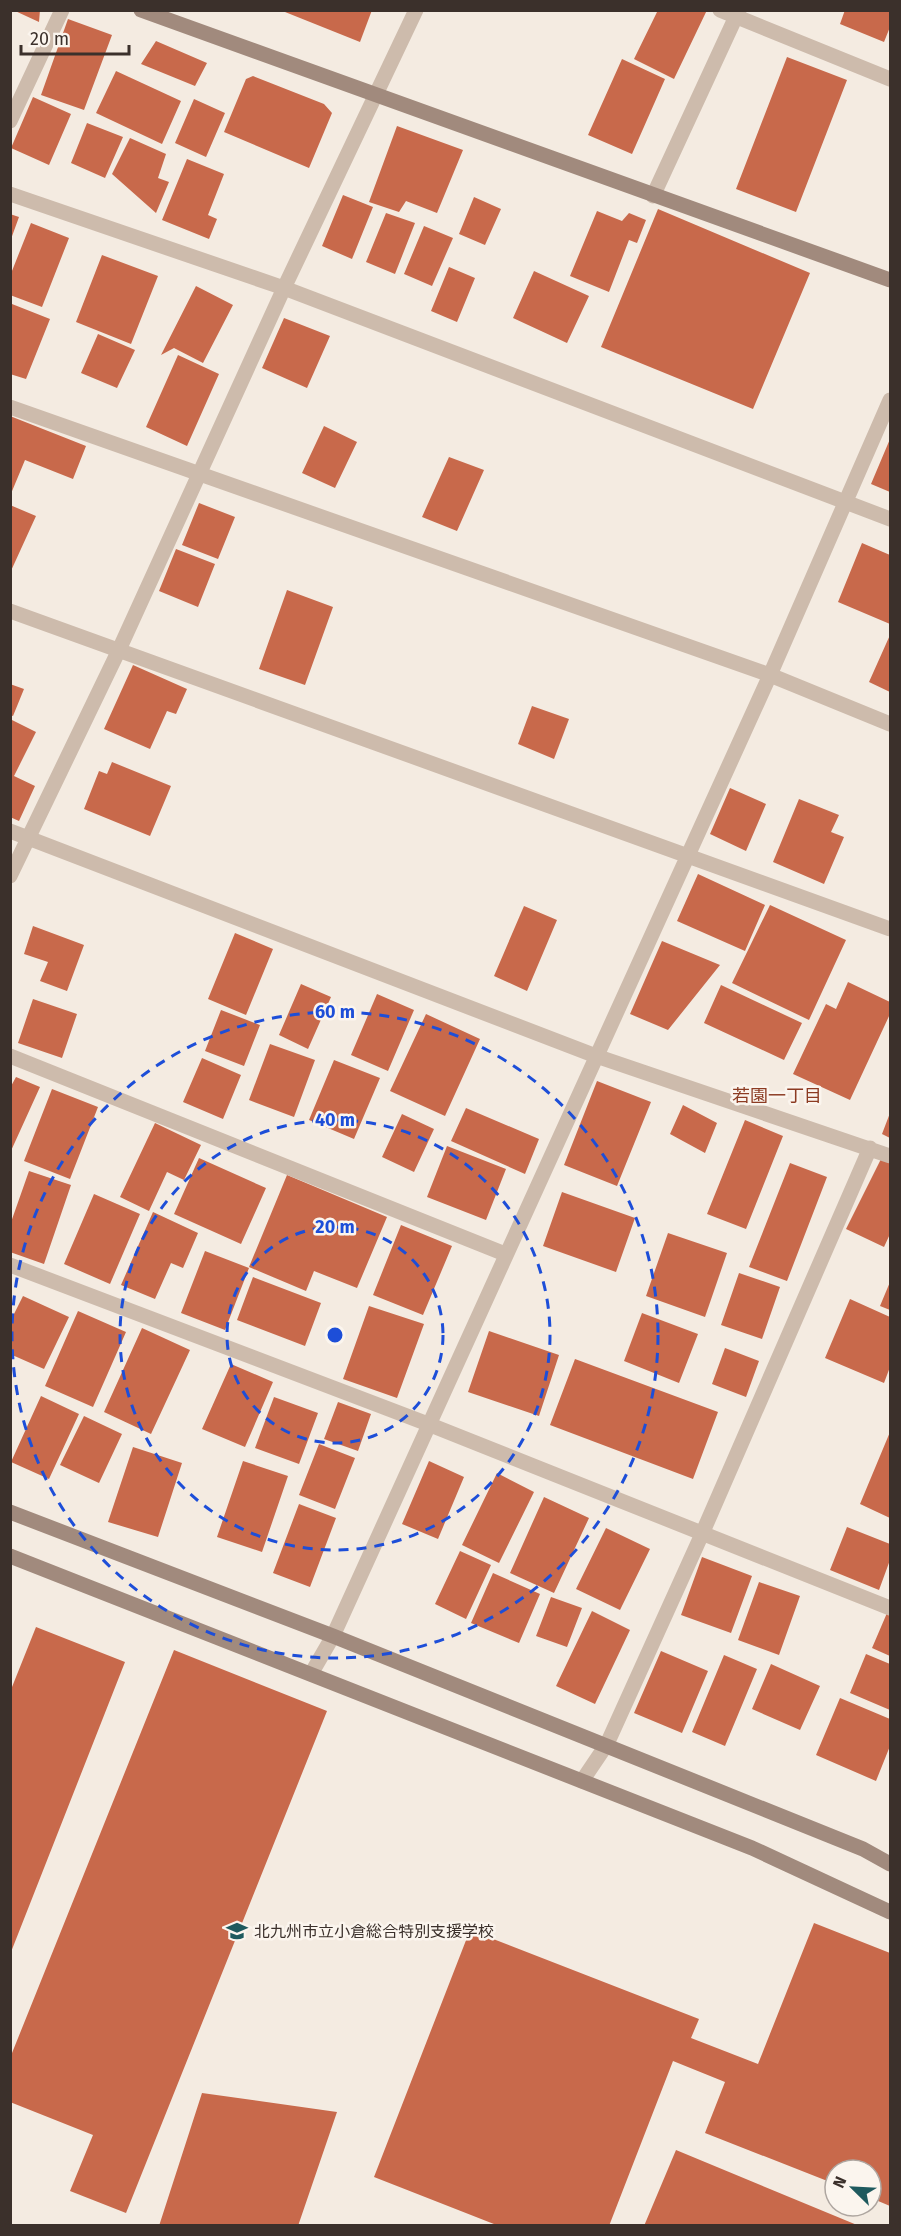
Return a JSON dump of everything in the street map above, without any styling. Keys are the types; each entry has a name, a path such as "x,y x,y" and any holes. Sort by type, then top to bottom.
{"street":[{"path":"10,121 62,10"},
{"path":"141,10 653,196 891,279"},
{"path":"10,876 118,652 416,10"},
{"path":"720,10 737,14 891,79"},
{"path":"653,196 737,14"},
{"path":"10,194 285,288 891,519"},
{"path":"311,1674 333,1636 686,855 770,675 891,400"},
{"path":"10,407 770,675 891,724"},
{"path":"10,611 118,652 891,929"},
{"path":"10,831 596,1056 891,1156"},
{"path":"10,1056 505,1254"},
{"path":"582,1781 607,1744 702,1534 870,1148"},
{"path":"10,1265 428,1424 891,1608"},
{"path":"10,1512 607,1744 852,1845 891,1864"},
{"path":"10,1556 752,1848 891,1912"}],"building":[{"path":"13,10 40,10 39,22"},
{"path":"280,10 372,10 360,42"},
{"path":"658,10 707,10 674,79 634,59"},
{"path":"845,10 890,10 890,27 884,42 840,24"},
{"path":"68,19 112,35 84,110 41,95"},
{"path":"156,41 207,63 195,86 141,64"},
{"path":"787,57 847,80 796,212 736,189"},
{"path":"622,59 665,79 632,154 588,135"},
{"path":"116,71 181,101 162,144 96,113"},
{"path":"253,76 324,104 332,113 309,168 224,132 246,79"},
{"path":"33,97 71,114 49,165 11,148"},
{"path":"194,99 225,113 206,157 175,143"},
{"path":"87,123 123,137 105,178 71,163"},
{"path":"397,126 463,150 437,213 406,201 399,212 369,202"},
{"path":"130,138 166,154 158,178 169,182 156,213 112,174"},
{"path":"187,159 224,174 208,215 217,219 209,239 162,220"},
{"path":"343,195 373,207 352,259 322,246"},
{"path":"474,197 501,209 485,245 459,234"},
{"path":"658,209 810,273 753,409 601,347"},
{"path":"597,211 622,221 629,213 646,220 637,243 629,240 609,292 570,276"},
{"path":"386,213 415,223 395,274 366,262"},
{"path":"10,214 19,217 11,239 10,239"},
{"path":"31,223 69,238 42,307 10,295 10,276"},
{"path":"424,226 453,238 432,286 404,274"},
{"path":"102,255 158,276 131,344 76,322"},
{"path":"449,267 475,278 457,322 431,311"},
{"path":"534,271 589,296 567,343 513,318"},
{"path":"196,286 233,305 203,363 174,348 161,355"},
{"path":"12,304 50,319 26,379 10,374"},
{"path":"284,318 330,336 307,388 262,368"},
{"path":"98,334 135,350 117,388 81,373"},
{"path":"178,355 219,374 187,446 146,427"},
{"path":"10,416 86,446 73,479 25,460 10,496"},
{"path":"324,426 357,442 335,488 302,473"},
{"path":"890,439 890,492 871,484"},
{"path":"449,457 484,470 457,531 422,517"},
{"path":"199,503 235,517 218,559 182,545"},
{"path":"10,505 36,516 10,573"},
{"path":"862,543 890,555 890,624 838,602"},
{"path":"176,549 215,564 198,607 159,591"},
{"path":"287,590 333,607 305,685 259,669"},
{"path":"890,635 890,692 869,682"},
{"path":"133,665 187,689 176,714 167,711 150,749 104,729"},
{"path":"10,684 24,689 13,716 10,715"},
{"path":"532,706 569,719 554,759 518,744"},
{"path":"12,720 36,732 14,776 35,786 19,821 10,817"},
{"path":"112,762 171,786 150,836 84,809 99,771 107,774"},
{"path":"730,788 766,804 746,851 710,834"},
{"path":"799,799 839,815 831,832 844,837 824,884 773,862"},
{"path":"698,874 765,905 745,951 677,921"},
{"path":"770,905 846,940 809,1020 732,983"},
{"path":"524,906 557,920 527,991 494,976"},
{"path":"33,926 84,945 67,991 40,981 48,962 24,954"},
{"path":"235,933 273,949 246,1015 208,999"},
{"path":"662,941 720,965 668,1030 630,1014"},
{"path":"848,982 890,1002 890,1014 850,1100 793,1074 826,1004 836,1009"},
{"path":"301,984 331,997 308,1049 279,1035"},
{"path":"721,985 802,1023 784,1060 704,1023"},
{"path":"377,994 414,1010 388,1071 351,1055"},
{"path":"33,999 77,1014 62,1058 18,1043"},
{"path":"221,1010 260,1025 244,1066 205,1051"},
{"path":"426,1014 480,1039 445,1116 390,1091"},
{"path":"270,1044 315,1060 294,1117 249,1100"},
{"path":"202,1058 241,1075 223,1119 183,1102"},
{"path":"334,1060 380,1078 354,1139 309,1120"},
{"path":"16,1077 40,1087 10,1153 10,1088"},
{"path":"597,1081 651,1102 617,1186 564,1165"},
{"path":"52,1089 98,1107 70,1179 24,1161"},
{"path":"683,1105 717,1123 705,1153 670,1134"},
{"path":"466,1108 539,1139 525,1174 451,1141"},
{"path":"890,1113 890,1138 882,1134"},
{"path":"402,1114 434,1129 414,1172 382,1157"},
{"path":"745,1120 783,1136 746,1229 707,1214"},
{"path":"155,1123 201,1145 184,1180 167,1172 149,1211 120,1197"},
{"path":"447,1146 506,1169 486,1220 427,1197"},
{"path":"199,1158 266,1188 241,1244 174,1214"},
{"path":"881,1159 890,1163 890,1234 884,1247 846,1229"},
{"path":"790,1163 827,1177 787,1281 749,1267"},
{"path":"29,1171 71,1185 44,1264 10,1252 10,1225"},
{"path":"287,1175 387,1217 357,1288 314,1271 306,1291 249,1267"},
{"path":"562,1192 635,1218 616,1272 543,1246"},
{"path":"94,1194 140,1214 110,1284 64,1264"},
{"path":"153,1212 198,1233 183,1268 171,1263 155,1299 121,1285"},
{"path":"401,1225 452,1246 423,1315 373,1295"},
{"path":"668,1233 727,1253 705,1317 646,1296"},
{"path":"205,1251 249,1268 225,1330 181,1313"},
{"path":"739,1273 780,1287 762,1339 721,1325"},
{"path":"253,1277 321,1303 305,1346 237,1320"},
{"path":"890,1282 890,1310 880,1306"},
{"path":"23,1296 69,1317 44,1369 10,1354 10,1322"},
{"path":"850,1299 890,1317 890,1367 884,1383 825,1358"},
{"path":"369,1306 424,1324 397,1398 343,1379"},
{"path":"78,1311 126,1332 93,1407 45,1386"},
{"path":"642,1313 698,1334 679,1383 624,1361"},
{"path":"142,1328 190,1350 151,1434 104,1412"},
{"path":"489,1331 559,1355 539,1416 468,1392"},
{"path":"725,1348 759,1361 746,1397 712,1384"},
{"path":"575,1359 718,1412 693,1479 550,1425"},
{"path":"231,1364 273,1382 245,1447 202,1429"},
{"path":"41,1396 79,1414 49,1479 11,1462"},
{"path":"274,1397 318,1413 299,1464 255,1448"},
{"path":"338,1402 371,1414 358,1451 324,1439"},
{"path":"84,1416 122,1434 99,1483 60,1465"},
{"path":"890,1432 890,1518 860,1504"},
{"path":"319,1444 355,1458 335,1509 299,1495"},
{"path":"133,1447 182,1463 158,1537 108,1522"},
{"path":"243,1461 288,1476 262,1552 217,1537"},
{"path":"429,1461 464,1477 438,1539 402,1524"},
{"path":"497,1473 534,1492 499,1563 462,1545"},
{"path":"544,1497 589,1518 554,1593 510,1573"},
{"path":"299,1504 336,1518 310,1587 273,1573"},
{"path":"847,1527 890,1544 890,1560 879,1590 830,1570"},
{"path":"606,1528 650,1549 620,1610 576,1589"},
{"path":"460,1551 491,1565 466,1619 435,1604"},
{"path":"702,1557 752,1576 731,1633 681,1615"},
{"path":"493,1573 540,1594 519,1643 471,1623"},
{"path":"759,1582 800,1596 779,1655 738,1640"},
{"path":"551,1597 582,1608 567,1647 536,1636"},
{"path":"592,1611 630,1630 595,1704 556,1686"},
{"path":"887,1613 890,1614 890,1656 872,1648"},
{"path":"36,1627 125,1662 11,1952 10,1692"},
{"path":"174,1650 327,1711 126,2213 70,2191 93,2135 10,2102 10,2058"},
{"path":"661,1651 708,1671 682,1733 634,1713"},
{"path":"866,1654 890,1664 890,1710 850,1693"},
{"path":"724,1655 757,1669 725,1746 692,1732"},
{"path":"771,1664 820,1686 800,1730 752,1709"},
{"path":"840,1698 890,1719 890,1746 876,1781 816,1755"},
{"path":"814,1923 890,1953 890,2206 883,2203 883,2158 823,2158 823,2179 705,2133 725,2082 673,2061 609,2226 499,2226 374,2177 470,1930 699,2019 691,2038 758,2064"},
{"path":"202,2093 337,2112 298,2226 159,2226"},
{"path":"676,2150 823,2211 823,2218 840,2218 857,2225 857,2226 644,2226"}],"place":[{"name":"北九州市立小倉総合特別支援学校","path":"237,1931"}],"district":[{"name":"若園一丁目","path":"777,1096"}]}
